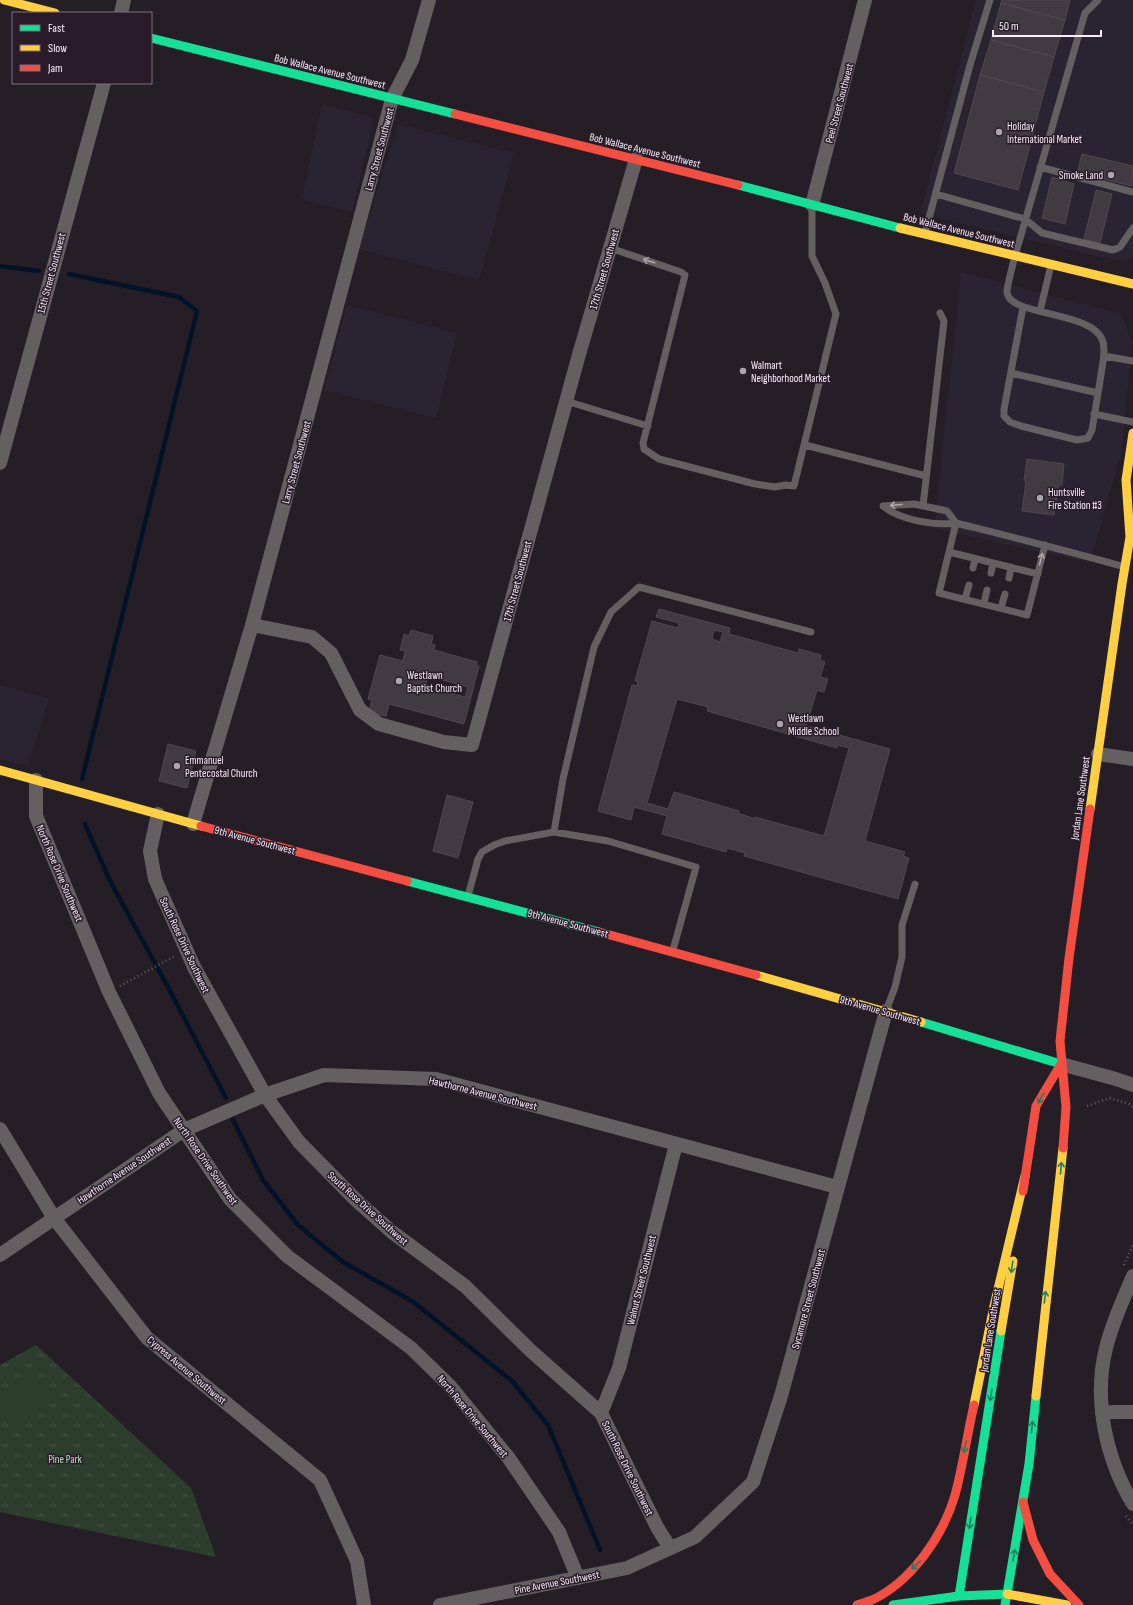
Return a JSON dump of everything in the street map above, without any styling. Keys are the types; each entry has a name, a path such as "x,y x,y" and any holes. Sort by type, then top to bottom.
{"main road":[{"path":"4,0 51,12"},
{"name":"Bob Wallace Avenue Southwest","path":"152,38 925,234 1133,284"},
{"name":"Jordan Lane Southwest","path":"1005,1605 1029,1464 1044,1312 1061,1172 1066,1107 1060,1041 1069,958 1098,754 1132,533 1126,480 1133,433"},
{"name":"9th Avenue Southwest","path":"0,770 193,824 468,896 886,1011 1061,1064"},
{"name":"Jordan Lane Southwest","path":"958,1601 975,1489 1007,1304 1036,1106 1061,1064"},
{"path":"857,1605 874,1599 920,1561 934,1543 946,1520 955,1495 994,1306 1025,1176"},
{"path":"1023,1502 1033,1540 1050,1574 1079,1605"},
{"path":"894,1605 958,1601 1007,1594 1067,1605"}],"street":[{"path":"121,12 124,0"},
{"name":"Larry Street Southwest","path":"193,824 252,625 392,99 412,60 429,0"},
{"name":"Peel Street Southwest","path":"812,205 865,0"},
{"name":"15th Street Southwest","path":"0,463 104,84"},
{"name":"17th Street Southwest","path":"252,625 312,637 331,653 360,710 379,724 444,742 472,744 566,401 636,160"},
{"path":"1098,754 1133,759"},
{"name":"North Rose Drive Southwest","path":"36,780 36,816 109,992 159,1093 230,1199 287,1256 411,1348 450,1386 508,1457 559,1532 578,1578"},
{"name":"South Rose Drive Southwest","path":"158,814 150,851 154,879 194,967 265,1094 299,1142 356,1200 392,1232 465,1286 531,1351 601,1413 657,1527 670,1548"},
{"name":"Sycamore Street Southwest","path":"670,1548 695,1537 752,1482 780,1396 810,1292 837,1187 886,1011"},
{"name":"9th Avenue Southwest","path":"1061,1064 1133,1085"},
{"name":"Hawthorne Avenue Southwest","path":"0,1255 184,1130 265,1094 324,1075 436,1079 837,1187"},
{"name":"Cypress Avenue Southwest","path":"0,1129 54,1218 147,1338 320,1480 357,1562 364,1605"},
{"name":"Walnut Street Southwest","path":"601,1413 619,1368 676,1144"},
{"path":"1133,1276 1115,1318 1106,1348 1101,1389 1102,1413 1110,1454 1133,1504"},
{"path":"1102,1413 1133,1412"},
{"name":"Pine Avenue Southwest","path":"440,1605 628,1568 670,1548"}],"lane":[{"path":"925,234 970,65 990,0"},
{"path":"1023,306 1004,416 1010,422 1020,426 1070,439 1084,440 1088,438 1092,430 1104,356 1103,341 1100,335 1090,327 1078,321 1015,303 1009,298 1007,292 1025,219 1085,13 1098,0"},
{"path":"1040,167 1133,192"},
{"path":"936,194 1025,219 1042,233 1112,250 1120,247 1133,228"},
{"path":"610,248 681,272 685,275 643,443 644,449 655,458 748,482 775,487 785,485 794,486 836,314 825,283 812,256 812,205"},
{"path":"1040,311 1052,265"},
{"path":"923,506 944,321 940,314"},
{"path":"1104,356 1133,361"},
{"path":"1011,373 1098,393"},
{"path":"566,401 648,426"},
{"path":"1094,414 1133,422"},
{"path":"804,445 926,476"},
{"path":"956,523 947,511 914,504 883,506 892,513 912,519 942,525 956,523 1126,567"},
{"path":"956,523 939,592 1027,615 1045,545"},
{"path":"949,552 1038,574"},
{"path":"973,568 975,559"},
{"path":"991,573 993,563"},
{"path":"1009,578 1011,567"},
{"path":"965,599 969,585"},
{"path":"554,832 563,779 594,647 611,612 639,587 811,632"},
{"path":"984,604 987,590"},
{"path":"1001,608 1005,594"},
{"path":"468,896 478,859 482,852 494,845 554,832 608,841 696,867 673,952"},
{"path":"886,1011 895,987 902,957 902,925 915,884"}],"path":[{"path":"109,992 164,962"},
{"path":"1087,1106 1110,1098 1129,1104 1133,1107"}],"shaded area":[{"path":"976,0 1133,0 1133,256 1123,262 920,214"},
{"path":"322,104 374,118 352,212 302,199"},
{"path":"398,124 514,153 479,280 359,249"},
{"path":"961,272 1121,314 1132,343 1122,449 1090,563 934,528"},
{"path":"347,305 457,333 436,418 324,390"},
{"path":"0,685 49,699 28,766 0,759"}],"green space":[{"name":"Pine Park","path":"36,1345 191,1488 216,1557 0,1512 0,1365"},
{"path":"33,1373 50,1397 8,1424 0,1411 0,1397"}],"building":[{"path":"1002,0 1070,0 1065,20 1001,3"},
{"path":"1001,3 1065,20 1054,57 991,40"},
{"path":"991,40 1054,57 1044,92 980,75"},
{"name":"Holiday International Market","path":"980,75 1044,92 1018,190 954,173"},
{"path":"1082,154 1133,166 1132,186 1077,173"},
{"path":"1052,177 1074,184 1065,224 1042,218"},
{"path":"1096,190 1112,194 1100,243 1084,239"},
{"name":"Huntsville Fire Station #3","path":"1027,459 1064,464 1062,485 1059,485 1054,515 1022,511"},
{"path":"659,609 730,628 729,634 798,653 799,649 821,655 820,660 825,662 820,677 828,679 824,692 817,690 806,726 890,749 865,841 905,852 903,856 909,858 898,899 744,856 745,853 727,848 726,852 662,834 667,816 634,807 631,820 598,811 632,685 637,686 638,682 635,681 652,621 678,628 679,623 656,617","holes":["714,630 723,632 720,642 712,639","677,699 708,707 707,711 837,748 837,745 849,748 824,836 755,817 755,819 738,813 739,811 674,792 668,809 647,803"]},
{"name":"Westlawn Baptist Church","path":"411,630 433,636 431,644 435,645 434,650 477,662 476,666 479,666 464,724 389,704 386,716 369,712 372,700 368,699 380,655 403,661 405,651 400,650 404,634 409,636","holes":["428,676 468,687 465,697 425,687"]},
{"name":"Emmanuel Pentecostal Church","path":"168,744 196,751 187,788 159,781"},
{"path":"447,795 473,802 458,858 433,851"}],"waterway":[{"path":"0,266 39,271"},
{"path":"69,274 179,297 197,311 82,779"},
{"path":"85,824 109,879 226,1098"},
{"path":"233,1120 263,1180 298,1225 343,1262 412,1301 512,1381 548,1425 600,1550"}],"traffic: fast":[{"path":"152,38 455,114"},
{"path":"738,185 900,228"},
{"path":"407,881 599,932"},
{"path":"921,1022 1061,1064"},
{"path":"959,1596 1001,1331"},
{"path":"1007,1594 1029,1464 1036,1396"},
{"path":"893,1605 959,1596 1007,1594 1005,1605"}],"traffic: slow":[{"path":"4,0 51,12"},
{"path":"900,228 1133,284"},
{"path":"1130,537 1126,480 1133,433"},
{"path":"1090,809 1122,584 1130,537 1133,529"},
{"path":"0,770 201,826"},
{"path":"756,975 921,1022"},
{"path":"1036,1396 1063,1148"},
{"path":"974,1405 994,1306 1025,1176"},
{"path":"1001,1331 1013,1261"},
{"path":"1007,1594 1067,1605"}],"traffic: jam":[{"path":"455,114 738,185"},
{"path":"1063,1148 1066,1107 1060,1041 1069,958 1090,809"},
{"path":"201,826 407,881"},
{"path":"599,932 756,975"},
{"path":"1023,1191 1036,1106 1061,1064"},
{"path":"857,1605 872,1600 900,1582 924,1556 934,1541 950,1511 955,1495 974,1405"},
{"path":"1023,1502 1033,1540 1050,1574 1079,1605"}],"place":[{"name":"Holiday International Market","path":"999,132"},
{"name":"Smoke Land","path":"1111,175"},
{"name":"Walmart Neighborhood Market","path":"743,371"},
{"name":"Huntsville Fire Station #3","path":"1040,498"},
{"name":"Westlawn Baptist Church","path":"399,681"},
{"name":"Westlawn Middle School","path":"780,724"},
{"name":"Emmanuel Pentecostal Church","path":"177,766"}]}
